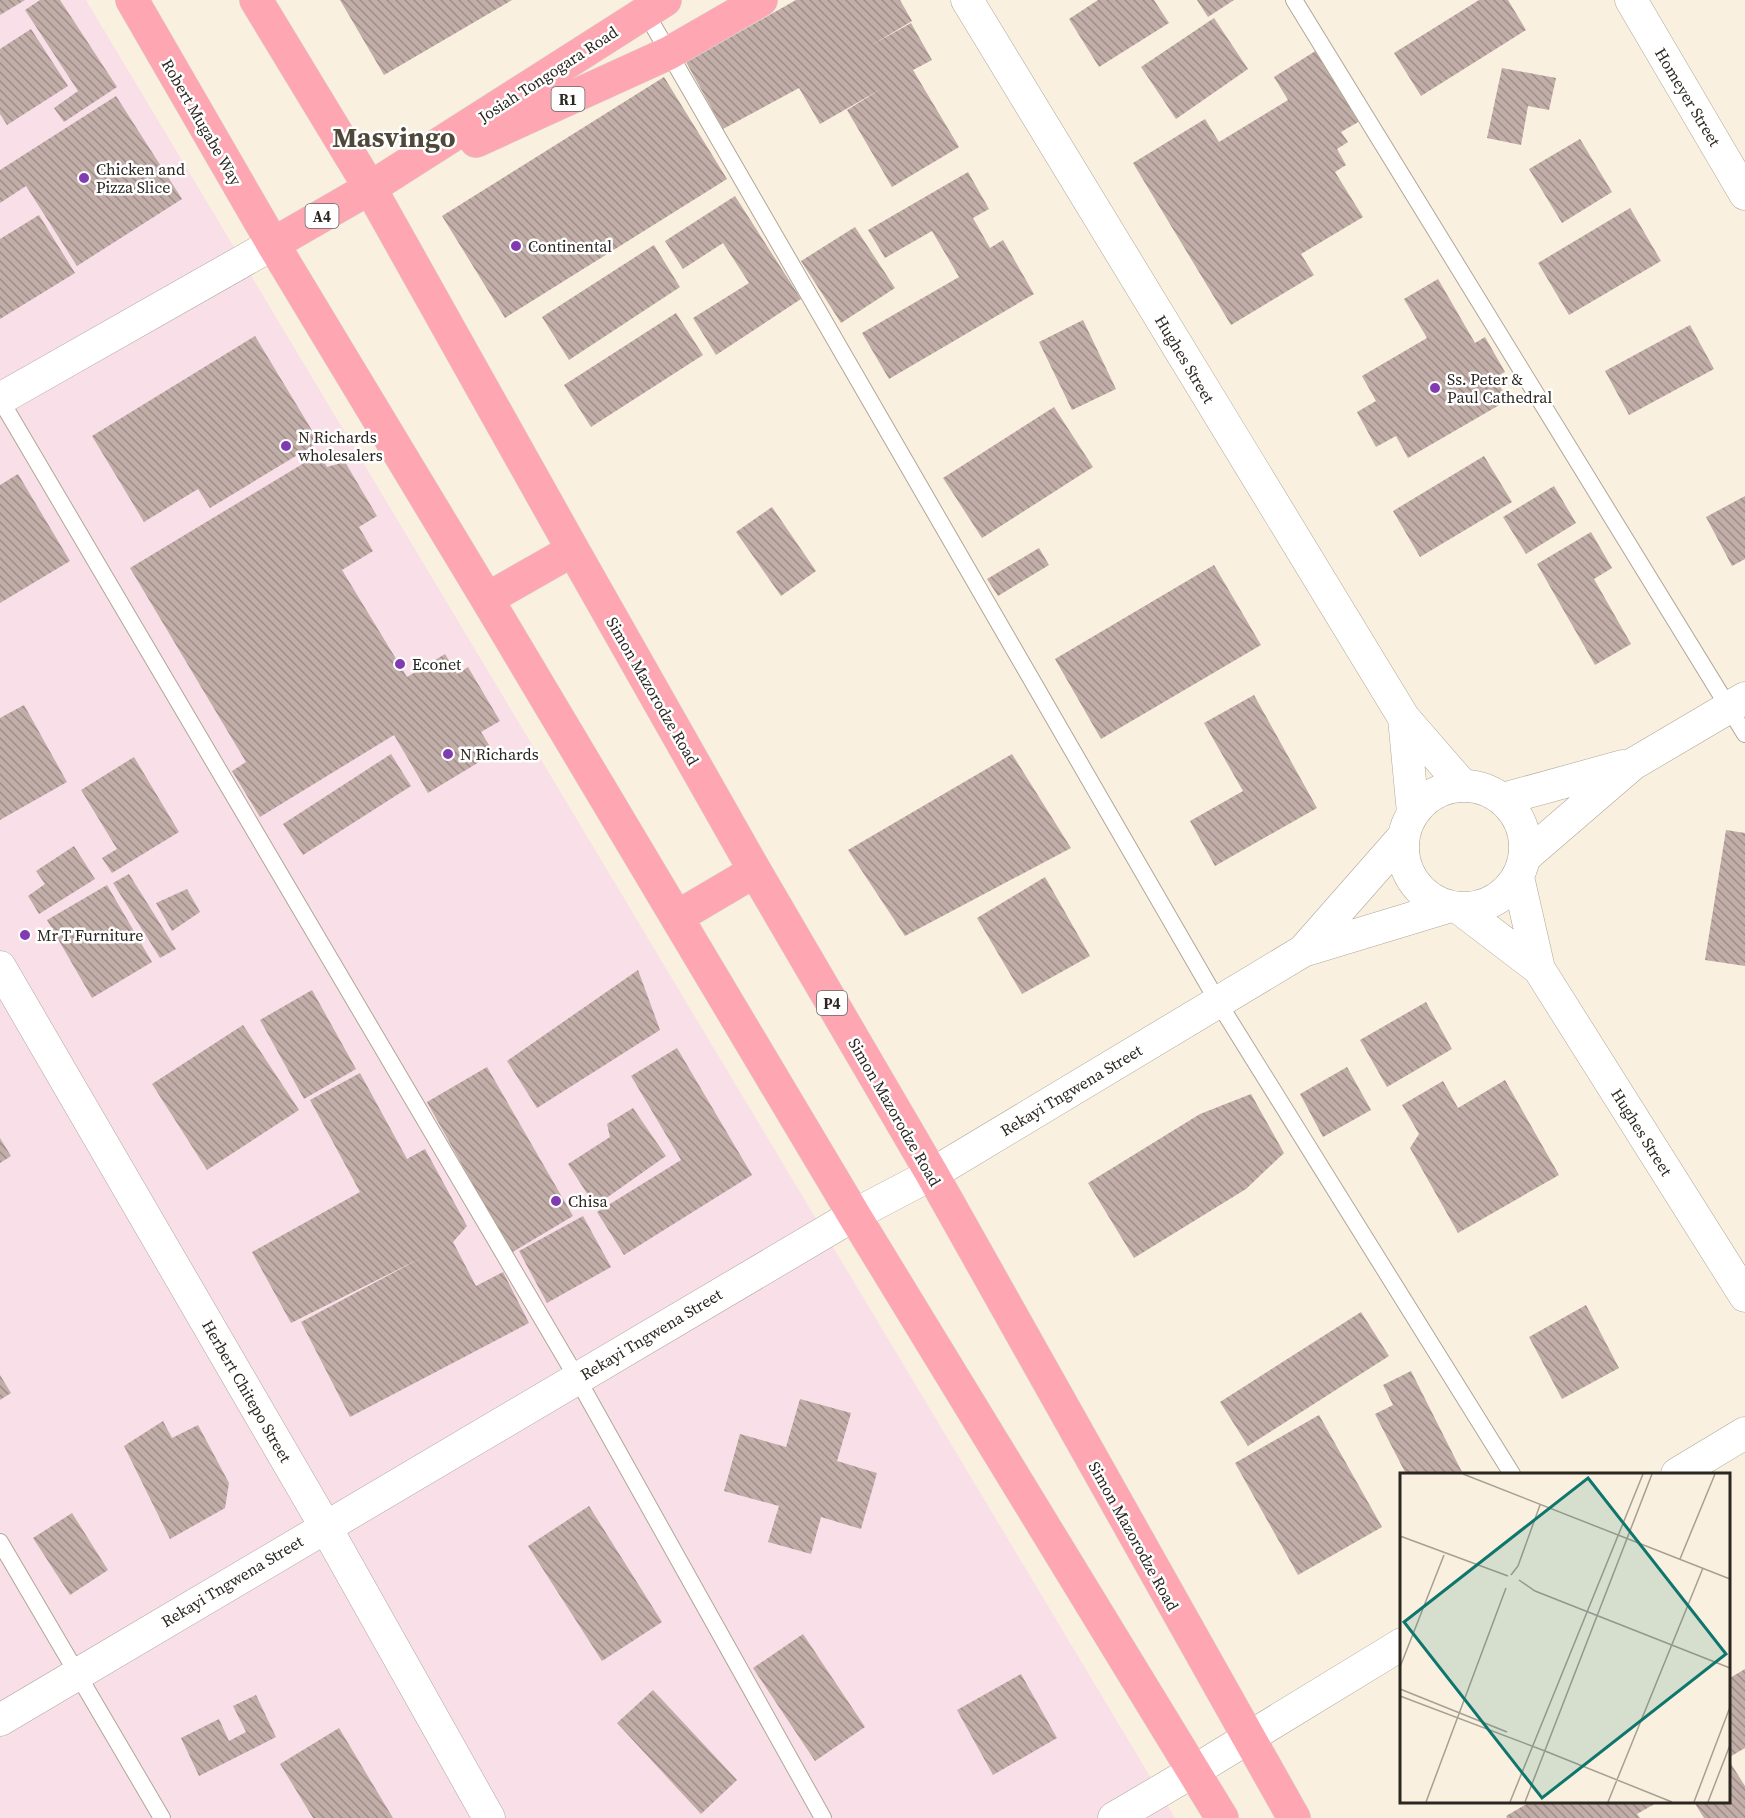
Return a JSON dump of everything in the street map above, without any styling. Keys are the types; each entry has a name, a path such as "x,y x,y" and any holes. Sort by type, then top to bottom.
{"highway":[{"name":"Robert Mugabe Way","path":"132,0 273,244"},
{"path":"256,0 370,188"},
{"name":"Josiah Tongogara Road","path":"370,188 669,53 761,0"},
{"name":"Josiah Tongogara Road","path":"273,244 370,188 649,4"},
{"name":"Simon Mazorodze Road","path":"370,188 755,871 932,1174 1294,1818"},
{"path":"273,244 854,1215 1222,1818"},
{"path":"487,599 573,550"},
{"path":"677,917 755,871"}],"street":[{"name":"Hughes Street","path":"967,0 1404,718 1463,786"},
{"name":"Homeyer Street","path":"1631,0 1745,194"},
{"path":"0,399 273,244"},
{"path":"1303,951 1453,908 1468,909 1486,905 1505,894 1522,867 1633,764 1737,702"},
{"path":"1404,718 1408,825 1402,850 1407,869 1416,886 1430,899 1453,908 1539,969"},
{"path":"1503,799 1633,764"},
{"path":"1303,951 1408,825 1426,799 1442,789 1463,786 1485,789 1503,799 1517,815 1525,836 1522,867 1539,969"},
{"name":"Rekayi Tngwena Street","path":"0,1720 854,1215 932,1174 1303,951"},
{"name":"Herbert Chitepo Street","path":"0,967 325,1526 489,1818"},
{"name":"Hughes Street","path":"1539,969 1745,1296"},
{"path":"1679,1473 1745,1433"},
{"path":"1114,1818 1400,1645"}],"lane":[{"path":"1294,0 1737,702 1745,734"},
{"path":"649,4 669,53 1218,1002 1511,1473"},
{"path":"0,399 577,1378 823,1818"},
{"path":"0,1542 162,1818"}],"shaded area":[{"path":"0,0 86,0 1175,1818 0,1818"}],"building":[{"path":"0,0 25,0 0,15"},
{"path":"40,0 60,0 117,87 64,122 54,108 78,91 25,10"},
{"path":"340,0 512,0 384,75"},
{"path":"796,0 900,0 912,21 870,46 911,23 932,60 913,70 959,147 892,187 847,110 881,89 820,124 799,88 723,129 686,62"},
{"path":"1098,0 1154,0 1169,23 1099,67 1069,19"},
{"path":"1197,0 1234,0 1208,17"},
{"path":"1479,0 1508,0 1526,30 1421,96 1394,53"},
{"path":"1214,18 1248,69 1176,119 1141,67"},
{"path":"31,29 68,86 7,125 0,114 0,49"},
{"path":"1317,50 1360,121 1341,132 1348,142 1337,149 1346,165 1335,172 1363,217 1301,254 1314,275 1231,325 1133,163 1205,119 1219,142 1288,100 1274,77"},
{"path":"1502,68 1556,78 1549,110 1528,106 1521,145 1487,138"},
{"path":"664,77 727,179 505,318 442,216"},
{"name":"Chicken and Pizza Slice","path":"116,96 182,199 77,266 26,186 0,203 0,170"},
{"path":"1580,139 1612,192 1562,223 1529,169"},
{"path":"968,172 989,209 973,218 990,248 1003,240 1034,294 889,379 862,333 959,277 932,231 885,258 868,230"},
{"path":"735,196 801,299 716,355 693,318 749,283 723,243 683,269 665,241"},
{"path":"1630,208 1661,261 1569,315 1538,263"},
{"path":"39,215 75,273 0,319 0,239"},
{"path":"855,227 895,288 841,323 801,261"},
{"path":"654,245 680,287 569,360 542,317"},
{"name":"Ss. Peter & Paul Cathedral","path":"1438,279 1475,343 1485,337 1505,372 1495,377 1508,400 1408,458 1396,436 1376,447 1357,412 1376,401 1362,376 1427,338 1404,299"},
{"path":"676,313 703,355 591,427 564,385"},
{"path":"1083,320 1116,389 1072,410 1039,342"},
{"path":"1690,325 1714,369 1629,415 1605,371"},
{"path":"255,336 319,442 210,508 198,489 144,522 92,436"},
{"path":"1054,407 1093,467 982,538 943,478"},
{"path":"319,454 327,467 345,462 377,516 359,527 373,551 342,570 407,677 445,654 457,674 468,667 500,721 481,732 494,753 428,793 394,735 260,817 232,771 246,762 130,568"},
{"path":"1484,456 1512,502 1420,557 1393,511"},
{"path":"18,474 70,561 0,603 0,485"},
{"path":"1554,486 1576,523 1526,554 1503,517"},
{"path":"1745,496 1745,559 1732,566 1706,517"},
{"path":"772,507 816,571 781,596 736,532"},
{"path":"1591,532 1612,568 1594,579 1631,644 1595,665 1537,564"},
{"path":"1039,548 1049,565 998,596 987,579"},
{"path":"1214,565 1261,645 1101,739 1055,659"},
{"path":"1254,695 1317,808 1215,866 1190,821 1243,791 1204,723"},
{"path":"24,705 67,782 0,820 0,718"},
{"path":"391,754 411,786 303,855 283,824"},
{"path":"1012,754 1071,848 905,936 848,850"},
{"path":"134,757 179,832 112,873 102,858 117,849 81,790"},
{"path":"1726,830 1745,833 1745,966 1705,960"},
{"path":"74,846 95,879 39,914 28,896 45,884 36,871"},
{"path":"129,874 176,949 160,958 113,883"},
{"path":"1045,877 1090,956 1022,994 977,918"},
{"path":"107,885 152,962 92,998 47,920"},
{"path":"187,889 200,912 172,931 156,903"},
{"path":"638,970 660,1030 537,1108 507,1061"},
{"path":"312,990 356,1069 304,1099 260,1020"},
{"path":"1426,1002 1452,1049 1387,1087 1360,1040"},
{"path":"243,1025 299,1110 207,1170 152,1084"},
{"path":"677,1048 752,1175 624,1255 597,1212 681,1160 631,1076"},
{"path":"487,1067 573,1216 511,1253 427,1102"},
{"path":"1347,1067 1371,1110 1323,1137 1300,1094"},
{"path":"360,1073 407,1159 425,1149 467,1226 453,1242 476,1286 503,1272 529,1323 350,1417 301,1322 421,1258 291,1323 252,1252 360,1192 310,1100"},
{"path":"1505,1080 1559,1175 1458,1233 1410,1148 1419,1134 1402,1105 1443,1081 1458,1108"},
{"path":"1251,1094 1284,1153 1246,1189 1134,1258 1088,1183 1200,1114"},
{"path":"633,1108 666,1156 595,1206 568,1164 610,1137 607,1124"},
{"path":"0,1138 11,1156 0,1163"},
{"path":"583,1216 611,1267 547,1303 519,1251"},
{"path":"1586,1305 1619,1368 1562,1399 1529,1337"},
{"path":"1361,1312 1389,1356 1248,1446 1220,1402"},
{"path":"1411,1371 1462,1473 1405,1473 1375,1414 1393,1405 1383,1385"},
{"path":"0,1375 11,1393 0,1400"},
{"path":"800,1399 851,1413 837,1461 877,1473 861,1529 821,1517 811,1554 768,1542 779,1506 724,1491 740,1434 786,1447"},
{"path":"1319,1415 1382,1527 1298,1575 1235,1463"},
{"path":"163,1421 172,1438 198,1425 229,1483 225,1508 170,1539 124,1446"},
{"path":"589,1506 662,1622 602,1661 528,1546"},
{"path":"72,1513 108,1570 70,1595 33,1538"},
{"path":"803,1634 865,1727 815,1761 753,1668"},
{"path":"1745,1669 1745,1748 1730,1757 1730,1678"},
{"path":"1021,1674 1057,1738 993,1775 957,1710"},
{"path":"653,1690 737,1780 701,1814 617,1723"},
{"path":"256,1695 276,1737 199,1776 181,1738 219,1719 229,1741 246,1732 233,1706"},
{"path":"339,1728 393,1818 313,1818 280,1764"},
{"path":"1730,1762 1745,1786 1745,1818 1704,1818 1695,1803 1730,1803"},
{"path":"1528,1803 1656,1803 1637,1814 1640,1818 1507,1818 1506,1816"}],"place":[{"name":"Chicken and Pizza Slice","path":"84,178"},
{"name":"Continental","path":"516,246"},
{"name":"Ss. Peter & Paul Cathedral","path":"1435,388"},
{"name":"N Richards wholesalers","path":"286,446"},
{"name":"Econet","path":"400,664"},
{"name":"N Richards","path":"448,754"},
{"name":"Mr T Furniture","path":"25,935"},
{"name":"Chisa","path":"556,1201"}],"district":[{"name":"Masvingo","path":"394,137"}]}
